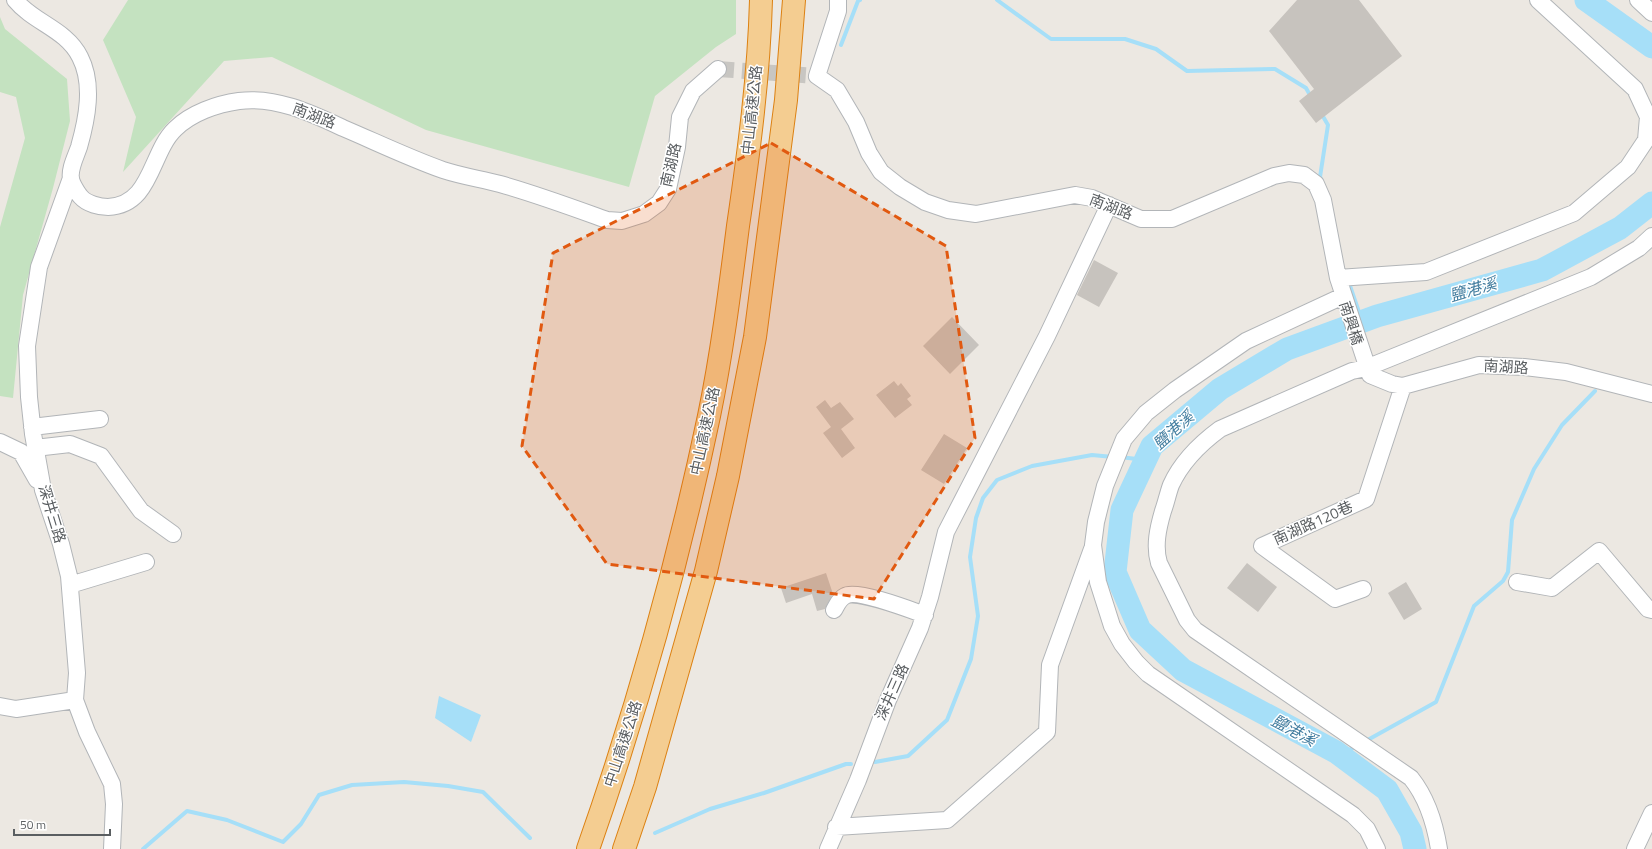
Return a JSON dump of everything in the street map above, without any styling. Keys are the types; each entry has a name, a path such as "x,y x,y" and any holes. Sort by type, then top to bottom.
{"highway":[{"name":"中山高速公路","path":"588,849 616,768 645,674 681,540 709,414 724,331 749,149 761,0"},
{"name":"中山高速公路","path":"624,849 645,786 706,571 729,469 755,337 786,100 794,0"}],"street":[{"path":"15,0 25,10 63,36 74,46 84,66 88,90 87,108 85,124 72,167 71,178"},
{"name":"南湖路","path":"838,0 838,11 817,76 837,90 856,122 869,153 881,172 900,187 924,202 948,210 976,214 1075,195 1092,198 1141,219 1172,218 1274,176 1290,173 1304,176 1316,184 1323,200 1338,278"},
{"path":"1338,278 1426,272 1574,213 1628,167 1646,140 1648,117 1635,89 1538,0"},
{"path":"1638,0 1652,13"},
{"name":"南湖路","path":"71,178 81,198 92,204 104,207 116,206 127,202 137,194 145,184 164,143 173,130 185,120 204,111 237,101 268,101 285,105 319,117 444,170 498,183 607,220 622,221 644,214 659,203 668,189 677,147 680,117 693,91 718,69"},
{"name":"深井三路","path":"71,178 38,267 27,346 28,397 35,448 43,490 61,544 70,585 77,673 75,700 87,732 112,784 114,804 112,849"},
{"name":"深井三路","path":"828,849 836,827 858,780 888,700 925,615 946,532 1047,336 1109,206"},
{"path":"1439,849 1430,812 1424,796 1406,774 1195,630 1187,620 1159,563 1156,553 1156,539 1159,525 1172,484 1179,471 1206,439 1220,429 1352,370 1366,368 1591,277 1639,248 1652,236"},
{"name":"南興橋","path":"1338,278 1366,368"},
{"path":"836,827 947,820 1047,732 1050,665 1093,545 1096,522 1105,486 1124,439 1146,413 1175,390 1246,341 1343,296"},
{"name":"南湖路","path":"1403,386 1479,365 1524,367 1566,372 1652,394"},
{"path":"1366,368 1370,375 1392,384 1403,386"},
{"name":"南湖路120巷","path":"1363,589 1336,599 1262,546 1366,499 1403,386"},
{"path":"32,428 100,419"},
{"path":"0,442 21,452 43,490"},
{"path":"35,448 70,444 101,456 141,511 173,534"},
{"path":"1093,545 1098,582 1112,626 1122,644 1136,662 1148,674 1353,815 1367,829 1377,849"},
{"path":"1517,582 1552,588 1599,551 1648,609 1652,610"},
{"path":"70,585 146,562"},
{"path":"834,610 840,599 846,594 863,595 925,615"},
{"path":"0,706 16,709 75,700"},
{"path":"1635,849 1652,813"}],"highlighted area":[{"path":"771,143 946,246 975,438 874,599 607,564 522,446 553,253"}],"green space":[{"path":"128,0 736,0 736,34 716,47 655,96 629,187 426,130 272,57 224,61 123,172 136,117 103,40"},
{"path":"0,17 5,29 67,79 70,121 23,295 13,398 0,396 0,227 25,138 16,97 0,92"}],"water":[{"path":"439,696 481,715 471,742 435,718"}],"building":[{"path":"1297,0 1359,0 1402,56 1316,123 1299,101 1314,89 1269,31"},
{"path":"1094,260 1118,273 1099,307 1077,295"},
{"path":"952,317 979,345 950,374 923,346"},
{"path":"894,381 898,386 901,383 911,396 907,399 912,405 895,418 876,395"},
{"path":"825,400 831,408 840,402 854,419 841,429 855,448 842,458 823,433 831,427 816,407"},
{"path":"944,434 967,448 944,484 921,470"},
{"path":"1247,563 1277,587 1258,612 1227,588"},
{"path":"826,573 833,594 825,609 817,611 812,594 786,603 781,588"},
{"path":"1406,582 1422,609 1404,620 1388,593"}],"waterway":[{"path":"841,45 858,1 860,0"},
{"path":"997,0 1051,39 1125,39 1156,49 1187,71 1275,69 1306,88 1311,97"},
{"name":"鹽港溪","path":"1586,0 1652,47"},
{"path":"1321,113 1328,125 1320,177 1322,181"},
{"name":"鹽港溪","path":"1415,849 1411,832 1387,790 1336,752 1183,670 1140,630 1115,572 1122,510 1152,446 1220,389 1287,349 1377,316 1542,270 1620,228 1652,203"},
{"path":"1348,280 1362,321"},
{"path":"1364,742 1436,702 1474,606 1503,581 1508,572 1512,520 1534,469 1562,425 1595,391"},
{"path":"875,762 908,756 947,720 971,659 978,616 970,557 976,518 983,498 997,480 1032,466 1092,455 1113,457"},
{"path":"1120,457 1145,460"},
{"path":"1339,755 1357,746"},
{"path":"655,833 710,809 764,793 846,764 851,764"},
{"path":"143,849 187,811 227,820 283,842 301,824 319,795 352,785 404,782 448,786 483,792 530,838"}],"tunnel":[{"path":"718,69 817,76"}]}
